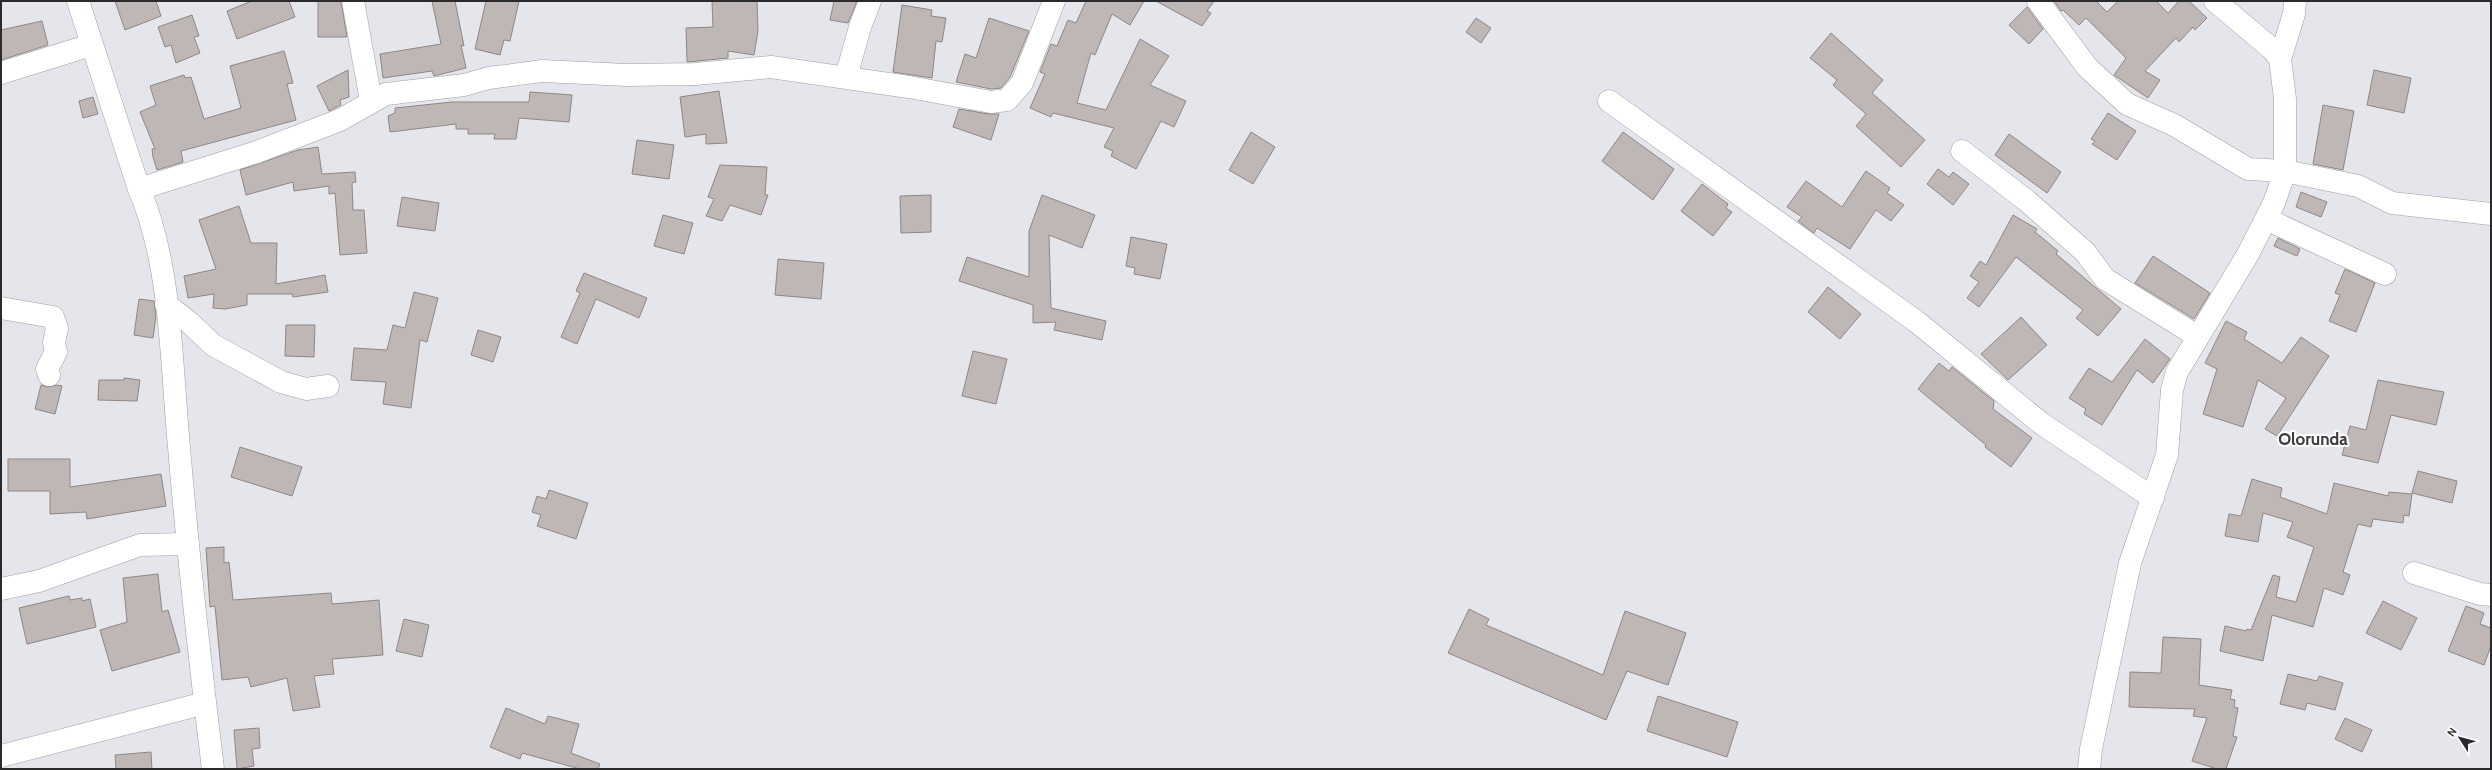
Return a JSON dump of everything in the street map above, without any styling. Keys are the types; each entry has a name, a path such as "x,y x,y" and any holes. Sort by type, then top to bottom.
{"street":[{"path":"78,1 91,45 139,189 152,218 162,270 187,544 213,769"},
{"path":"353,1 371,101"},
{"path":"846,78 860,27 870,1"},
{"path":"139,189 257,152 340,120 358,111 371,101 386,94 464,85 489,78 542,70 627,75 695,74 771,67 991,102 1007,100 1022,83 1054,1"},
{"path":"2038,1 2087,67 2128,104 2174,125 2248,169 2285,170 2358,186 2392,203 2491,214"},
{"path":"2215,1 2272,49 2280,59"},
{"path":"2089,769 2092,741 2130,562 2167,455 2172,390 2177,372 2197,336 2248,254 2274,203 2285,170 2286,99 2280,59 2294,14 2295,1"},
{"path":"1,73 91,45"},
{"path":"1609,101 1918,322 2042,424 2153,498"},
{"path":"1962,151 2027,201 2085,252 2105,279 2197,336"},
{"path":"2266,219 2385,274"},
{"path":"166,304 213,345 281,382 306,389 328,386"},
{"path":"1,308 53,317 57,328 54,335 56,352 48,369 49,375"},
{"path":"1,589 39,581 140,545 187,544"},
{"path":"2414,573 2480,594 2491,596"},
{"path":"1,756 205,703"}],"building":[{"path":"115,1 156,1 161,16 125,30"},
{"path":"252,1 289,1 295,17 237,39 227,11"},
{"path":"318,1 341,1 347,37 318,37"},
{"path":"432,1 455,1 464,46 461,45 466,68 434,76 432,71 383,78 380,54 441,44"},
{"path":"486,1 519,1 510,41 504,40 500,55 475,49"},
{"path":"712,1 757,1 758,31 754,55 728,51 728,58 687,62 686,28 713,27"},
{"path":"834,1 857,1 848,23 830,20"},
{"path":"1086,1 1144,1 1130,25 1112,14 1095,55 1091,53 1077,103 1106,110 1140,39 1169,56 1150,85 1186,101 1174,127 1161,121 1136,169 1111,156 1113,151 1104,147 1114,128 1053,113 1051,117 1030,108 1045,74 1040,72 1051,44 1057,46 1068,20 1076,23"},
{"path":"1156,1 1214,1 1207,11 1211,13 1202,26"},
{"path":"2054,1 2096,1 2107,12 2118,1 2156,1 2168,13 2179,1 2189,1 2207,18 2195,30 2193,27 2179,42 2176,38 2145,71 2160,80 2148,98 2114,75 2126,58 2086,18 2079,25 2063,10 2061,11"},
{"path":"902,5 932,10 931,16 946,18 942,42 936,41 932,78 893,72"},
{"path":"2027,7 2043,29 2029,44 2009,25"},
{"path":"192,15 199,36 194,37 200,53 176,63 171,45 165,47 158,27"},
{"path":"989,18 1029,31 1010,77 1001,88 991,89 956,82 965,54 976,58"},
{"path":"1476,18 1491,28 1481,43 1466,32"},
{"path":"42,21 48,45 1,60 1,30"},
{"path":"1831,33 1883,80 1872,93 1925,140 1901,167 1856,126 1866,114 1833,85 1837,80 1810,58"},
{"path":"284,51 293,83 287,84 296,120 181,151 183,162 157,170 152,149 155,149 140,112 156,105 150,86 184,75 185,78 191,77 204,119 241,108 230,66"},
{"path":"348,70 349,97 340,100 341,105 329,111 317,86"},
{"path":"2374,70 2411,78 2404,113 2367,105"},
{"path":"719,91 727,143 706,144 706,134 685,137 680,97"},
{"path":"530,92 572,95 569,122 519,118 516,139 494,139 495,134 468,134 468,129 456,129 456,124 390,132 388,116 395,113 395,108 452,102 529,102"},
{"path":"93,97 98,114 83,118 79,101"},
{"path":"2323,105 2354,111 2343,170 2313,164"},
{"path":"959,109 989,114 999,114 991,140 953,127"},
{"path":"2108,113 2136,131 2117,160 2092,144 2095,141 2091,139"},
{"path":"1251,132 1275,147 1253,184 1229,170"},
{"path":"1623,132 1674,169 1653,200 1602,161"},
{"path":"2009,134 2061,172 2047,193 1995,155"},
{"path":"637,140 674,145 669,179 632,174"},
{"path":"318,147 322,174 355,172 356,182 352,183 353,210 364,210 367,253 340,255 335,193 329,194 329,186 294,191 293,182 246,195 240,170 298,150"},
{"path":"720,165 767,167 765,195 768,195 761,215 730,205 722,221 706,216 714,199 708,197"},
{"path":"1938,169 1949,177 1953,172 1969,184 1953,205 1927,184"},
{"path":"1866,171 1890,188 1887,193 1904,205 1891,221 1876,210 1850,249 1817,228 1814,233 1798,221 1802,217 1787,207 1806,181 1842,207"},
{"path":"1702,184 1728,204 1726,208 1732,212 1713,236 1681,211"},
{"path":"2301,192 2327,202 2321,217 2296,207"},
{"path":"931,195 931,232 901,233 900,196"},
{"path":"1042,195 1095,215 1082,248 1049,235 1051,308 1106,321 1102,340 1054,330 1056,322 1033,323 1033,305 959,281 967,257 1029,277 1029,231"},
{"path":"402,197 439,203 435,231 397,226"},
{"path":"239,206 251,243 277,243 276,284 325,275 328,292 293,297 292,294 247,294 247,305 225,309 213,308 214,294 188,298 184,276 216,269 199,220"},
{"path":"663,215 693,223 684,254 654,246"},
{"path":"2013,215 2037,229 2035,232 2058,251 2056,254 2121,309 2098,336 2076,318 2083,310 2016,257 1979,307 1967,298 1979,282 1970,276 1980,261 1986,265"},
{"path":"1131,237 1167,244 1160,279 1134,274 1135,268 1126,266"},
{"path":"2278,238 2300,249 2297,256 2274,246"},
{"path":"2153,256 2210,293 2194,319 2135,283"},
{"path":"778,259 824,263 821,299 775,295"},
{"path":"2345,269 2375,283 2356,332 2329,321 2340,295 2335,293"},
{"path":"584,273 647,298 639,318 596,299 577,344 561,337 580,293 576,291"},
{"path":"1828,287 1861,314 1840,339 1808,312"},
{"path":"414,292 438,298 427,342 420,340 411,408 383,404 386,382 351,380 354,348 387,350 393,325 405,328"},
{"path":"139,299 154,301 156,316 153,338 134,335"},
{"path":"2021,317 2047,345 2008,380 1981,354"},
{"path":"2226,321 2247,332 2244,339 2282,363 2301,337 2329,356 2277,436 2265,429 2286,398 2258,380 2243,427 2203,414 2217,369 2205,363"},
{"path":"286,325 315,325 314,357 285,356"},
{"path":"478,330 501,337 493,362 471,355"},
{"path":"2145,339 2170,359 2153,383 2137,370 2102,425 2084,414 2086,409 2069,398 2089,368 2112,382"},
{"path":"973,351 1007,359 996,404 962,396"},
{"path":"1939,363 1949,371 1952,367 1994,401 1993,409 2032,438 2011,467 1985,447 1986,445 1918,389"},
{"path":"124,378 140,380 137,401 98,400 99,380 124,380"},
{"path":"2378,380 2444,392 2436,425 2391,415 2378,463 2342,455 2350,426 2366,430"},
{"path":"41,385 47,387 57,385 62,386 55,414 35,409"},
{"path":"240,447 302,467 292,496 231,477"},
{"path":"8,459 70,459 70,487 161,474 166,506 87,519 86,512 50,514 50,491 8,491"},
{"path":"2418,471 2457,481 2452,503 2412,493"},
{"path":"2252,479 2282,488 2280,497 2327,514 2334,483 2388,496 2389,492 2412,494 2409,516 2404,515 2403,523 2373,519 2371,527 2358,524 2343,572 2350,575 2343,595 2324,588 2313,627 2272,615 2263,661 2220,651 2225,626 2246,631 2247,629 2251,630 2273,575 2280,577 2276,597 2296,602 2314,547 2287,537 2293,522 2263,513 2258,542 2225,536 2229,514 2241,516"},
{"path":"549,490 588,503 576,539 537,526 541,515 532,512 537,496 546,499"},
{"path":"224,547 224,563 229,562 233,600 331,593 332,604 379,600 383,655 332,659 334,674 314,676 320,707 293,711 287,678 251,687 248,677 222,680 215,606 210,607 206,548"},
{"path":"158,574 162,612 168,610 180,652 112,671 100,630 127,622 123,578"},
{"path":"69,596 70,600 82,598 82,601 90,599 96,627 27,644 19,608"},
{"path":"2383,601 2417,618 2401,650 2366,633"},
{"path":"2466,606 2484,613 2480,624 2491,628 2491,646 2484,665 2448,651"},
{"path":"1469,609 1489,619 1486,625 1603,675 1625,611 1686,633 1668,685 1627,671 1606,720 1448,653"},
{"path":"404,619 429,625 422,657 396,651"},
{"path":"2163,637 2201,639 2199,685 2232,690 2230,699 2235,700 2234,707 2238,708 2233,736 2237,737 2226,769 2217,769 2192,761 2207,718 2193,716 2195,709 2129,707 2130,672 2161,673"},
{"path":"2288,674 2317,681 2319,676 2343,683 2335,710 2307,703 2305,710 2280,704"},
{"path":"1658,696 1738,722 1727,757 1647,731"},
{"path":"506,708 545,724 548,716 579,724 571,753 600,764 598,769 580,769 522,753 520,759 490,747"},
{"path":"2345,718 2372,730 2362,752 2335,739"},
{"path":"259,728 260,748 252,749 254,766 237,769 234,730"},
{"path":"151,752 152,769 116,769 115,755"}],"district":[{"name":"Olorunda","path":"2313,439"}]}
